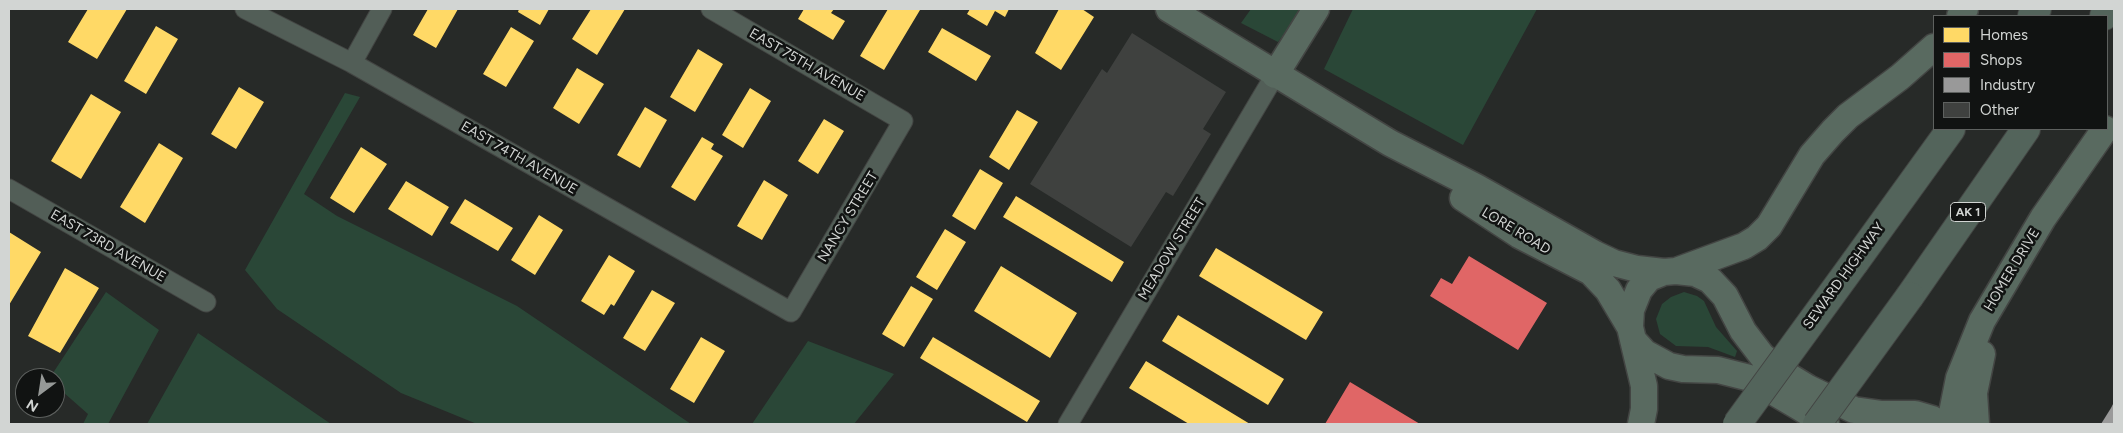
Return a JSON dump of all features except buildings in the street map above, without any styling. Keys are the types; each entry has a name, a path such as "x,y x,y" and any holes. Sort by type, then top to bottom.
{"highway":[{"name":"SEWARD HIGHWAY","path":"1737,424 1950,130"},
{"name":"AK 1","path":"1817,424 1910,296 2025,130"}],"street":[{"name":"EAST 74TH AVENUE","path":"245,9 352,63 791,312"},
{"path":"352,63 382,9"},
{"name":"EAST 75TH AVENUE","path":"711,9 903,121"},
{"name":"LORE ROAD","path":"1169,9 1390,143 1608,260 1636,269 1696,273 1710,280 1725,296 1743,331 1762,356 1780,371 1808,388 1854,410 1882,414 1915,414 1932,419 1940,424"},
{"path":"1275,75 1316,9"},
{"path":"1641,424 1644,409 1644,386 1632,333 1631,310 1638,290 1649,278 1744,246 1757,238 1769,226 1806,164 1833,131 1848,116 1900,77 1933,48"},
{"name":"MEADOW STREET","path":"1068,424 1275,75"},
{"name":"NANCY STREET","path":"791,312 903,121"},
{"name":"HOMER DRIVE","path":"1953,424 1952,413 1955,390 1966,357 1982,321 2043,218 2104,130"},
{"name":"LORE ROAD","path":"1390,143 1445,186 1504,225 1532,242 1591,272 1608,290 1632,333"},
{"name":"EAST 73RD AVENUE","path":"9,189 206,302"},
{"path":"1976,424 1974,402 1976,375 1991,326 2012,272"},
{"path":"1632,333 1645,353 1669,366 1684,369 1725,371 1750,378 1826,424"}],"green space":[{"path":"1251,9 1303,9 1278,42 1241,23"},
{"path":"1353,9 1537,9 1463,145 1324,69"},
{"path":"345,93 360,97 304,194 337,216 517,306 691,424 477,424 401,393 277,309 245,270"},
{"path":"106,292 159,330 108,424 83,424 88,414 65,394 65,368 56,368"},
{"path":"1684,292 1697,296 1704,301 1716,327 1737,351 1735,357 1708,347 1676,346 1660,334 1656,319 1662,304 1671,297"},
{"path":"198,333 331,424 147,424"},
{"path":"808,341 894,374 854,424 752,424"}]}
